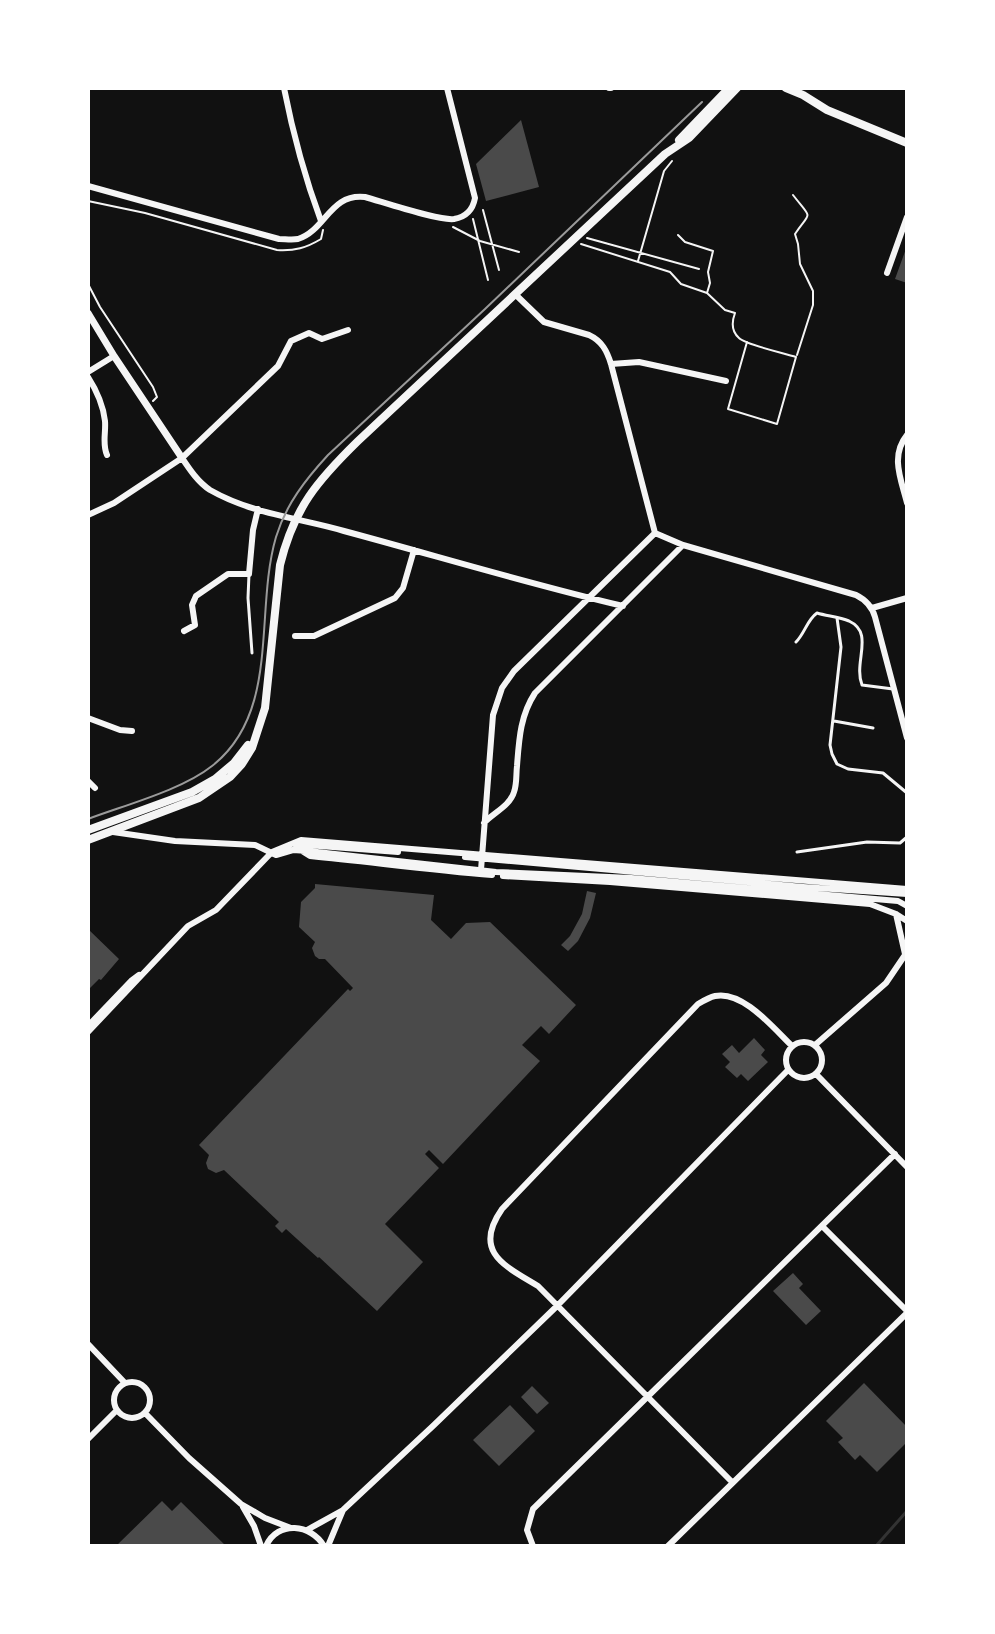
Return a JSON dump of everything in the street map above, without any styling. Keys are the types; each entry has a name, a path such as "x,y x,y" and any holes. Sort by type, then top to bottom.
{"main road":[{"path":"88,840 199,798 230,777 242,764 259,732 267,694 280,565 294,520 304,503 334,464 670,149 729,88"},
{"path":"670,149 689,138 737,88"},
{"path":"786,88 800,91 827,110 907,143"},
{"path":"88,830 192,792 215,779 234,763 259,732"}],"street":[{"path":"284,88 304,171 321,221"},
{"path":"88,186 279,239 297,239 310,232 340,202 357,196 454,219 469,212 475,198 450,90"},
{"path":"887,273 907,217"},
{"path":"516,295 544,322 594,338 604,348 611,364 655,533"},
{"path":"88,313 182,458 208,489 237,503 294,520 318,523 623,606"},
{"path":"88,515 114,503 182,458 278,366 291,341 309,333 322,339 348,330"},
{"path":"107,455 103,448 105,426 101,403 88,374 114,356"},
{"path":"611,364 639,362 726,381"},
{"path":"907,435 901,443 897,463 907,503"},
{"path":"184,631 195,625 192,605 196,596 228,574 249,574 258,509"},
{"path":"655,533 683,545 856,595 872,608 907,738"},
{"path":"481,870 493,715 502,688 514,671 655,533"},
{"path":"484,824 508,803 514,791 520,732 526,707 535,693 683,545"},
{"path":"295,636 314,636 395,598 403,588 414,550"},
{"path":"872,608 907,598"},
{"path":"88,718 120,730 132,731"},
{"path":"88,781 95,788"},
{"path":"113,832 175,841 255,845 274,853 302,851 481,870 631,878 898,901 907,906"},
{"path":"88,1035 188,926 216,910 264,860 282,847 294,844 907,892"},
{"path":"302,851 310,856 378,862 415,869 870,904 907,921"},
{"path":"815,1045 886,983 906,954 896,914"},
{"path":"88,1026 131,981 143,975"},
{"path":"732,1482 538,1286 500,1261 491,1246 492,1224 502,1209 698,1004 714,996 737,998 792,1046"},
{"path":"804,1041 815,1045 820,1050 823,1063 816,1074 804,1079 792,1074 788,1070 786,1057 792,1046 804,1041"},
{"path":"307,1530 343,1510 557,1306 788,1070"},
{"path":"816,1074 907,1167"},
{"path":"533,1546 527,1530 533,1509 895,1154"},
{"path":"668,1546 907,1312 822,1226"},
{"path":"88,1344 125,1383"},
{"path":"136,1382 146,1388 150,1398 148,1408 140,1416 127,1417 117,1410 114,1398 125,1383 136,1382"},
{"path":"88,1439 117,1410"},
{"path":"145,1413 241,1504 265,1518 291,1528 307,1530 326,1546 343,1510"},
{"path":"241,1504 263,1546 277,1532 291,1528"}],"lane":[{"path":"249,574 252,653"},
{"path":"796,642 811,617 817,613 848,621 858,627 863,635 858,671 862,685 893,689"},
{"path":"837,618 841,647 830,745 832,754 837,764 848,769 883,773 907,793"},
{"path":"834,721 873,728"},
{"path":"797,852 867,842 900,843 907,837"}],"path":[{"path":"638,262 664,171 672,161"},
{"path":"747,342 728,409 777,424 813,305 813,291 800,264 795,234 808,218 808,213 793,195"},
{"path":"483,210 499,270"},
{"path":"469,212 488,280"},
{"path":"444,219 448,225 479,240 519,252"},
{"path":"678,235 685,242 713,251 707,293"},
{"path":"576,238 699,269"},
{"path":"576,238 670,272 681,284 707,293 725,310 735,313 732,324 738,337 796,357"},
{"path":"88,284 153,387 157,397 148,407"}],"building":[{"path":"521,120 539,187 486,201 476,164"},
{"path":"907,246 907,283 895,279"},
{"path":"315,884 434,895 431,920 451,939 466,923 490,922 576,1005 549,1034 541,1026 522,1045 540,1061 443,1164 429,1150 425,1154 439,1168 385,1224 423,1262 377,1311 286,1229 282,1233 275,1226 279,1222 224,1170 216,1173 208,1169 206,1163 209,1155 199,1145 348,989 353,988 325,959 315,956 312,948 315,942 299,927 301,902 315,888"},
{"path":"587,891 596,893 590,918 578,941 568,951 561,945 570,936 582,914"},
{"path":"88,929 119,959 88,990"},
{"path":"754,1038 765,1050 761,1055 768,1062 748,1081 741,1074 737,1078 725,1067 730,1062 722,1054 732,1045 739,1053"},
{"path":"793,1273 803,1284 799,1288 821,1311 806,1325 773,1291"},
{"path":"864,1383 907,1427 907,1442 877,1472 860,1455 855,1460 838,1442 843,1438 826,1421"},
{"path":"532,1386 549,1403 537,1414 521,1397"},
{"path":"510,1405 535,1431 499,1466 473,1440"},
{"path":"162,1501 172,1511 181,1502 226,1546 116,1546"}],"waterway":[{"path":"876,1546 907,1511"}],"tram line":[{"path":"88,819 200,775 234,744 248,718 257,690 266,597 276,537 285,514 305,483 328,455 702,102"}]}
